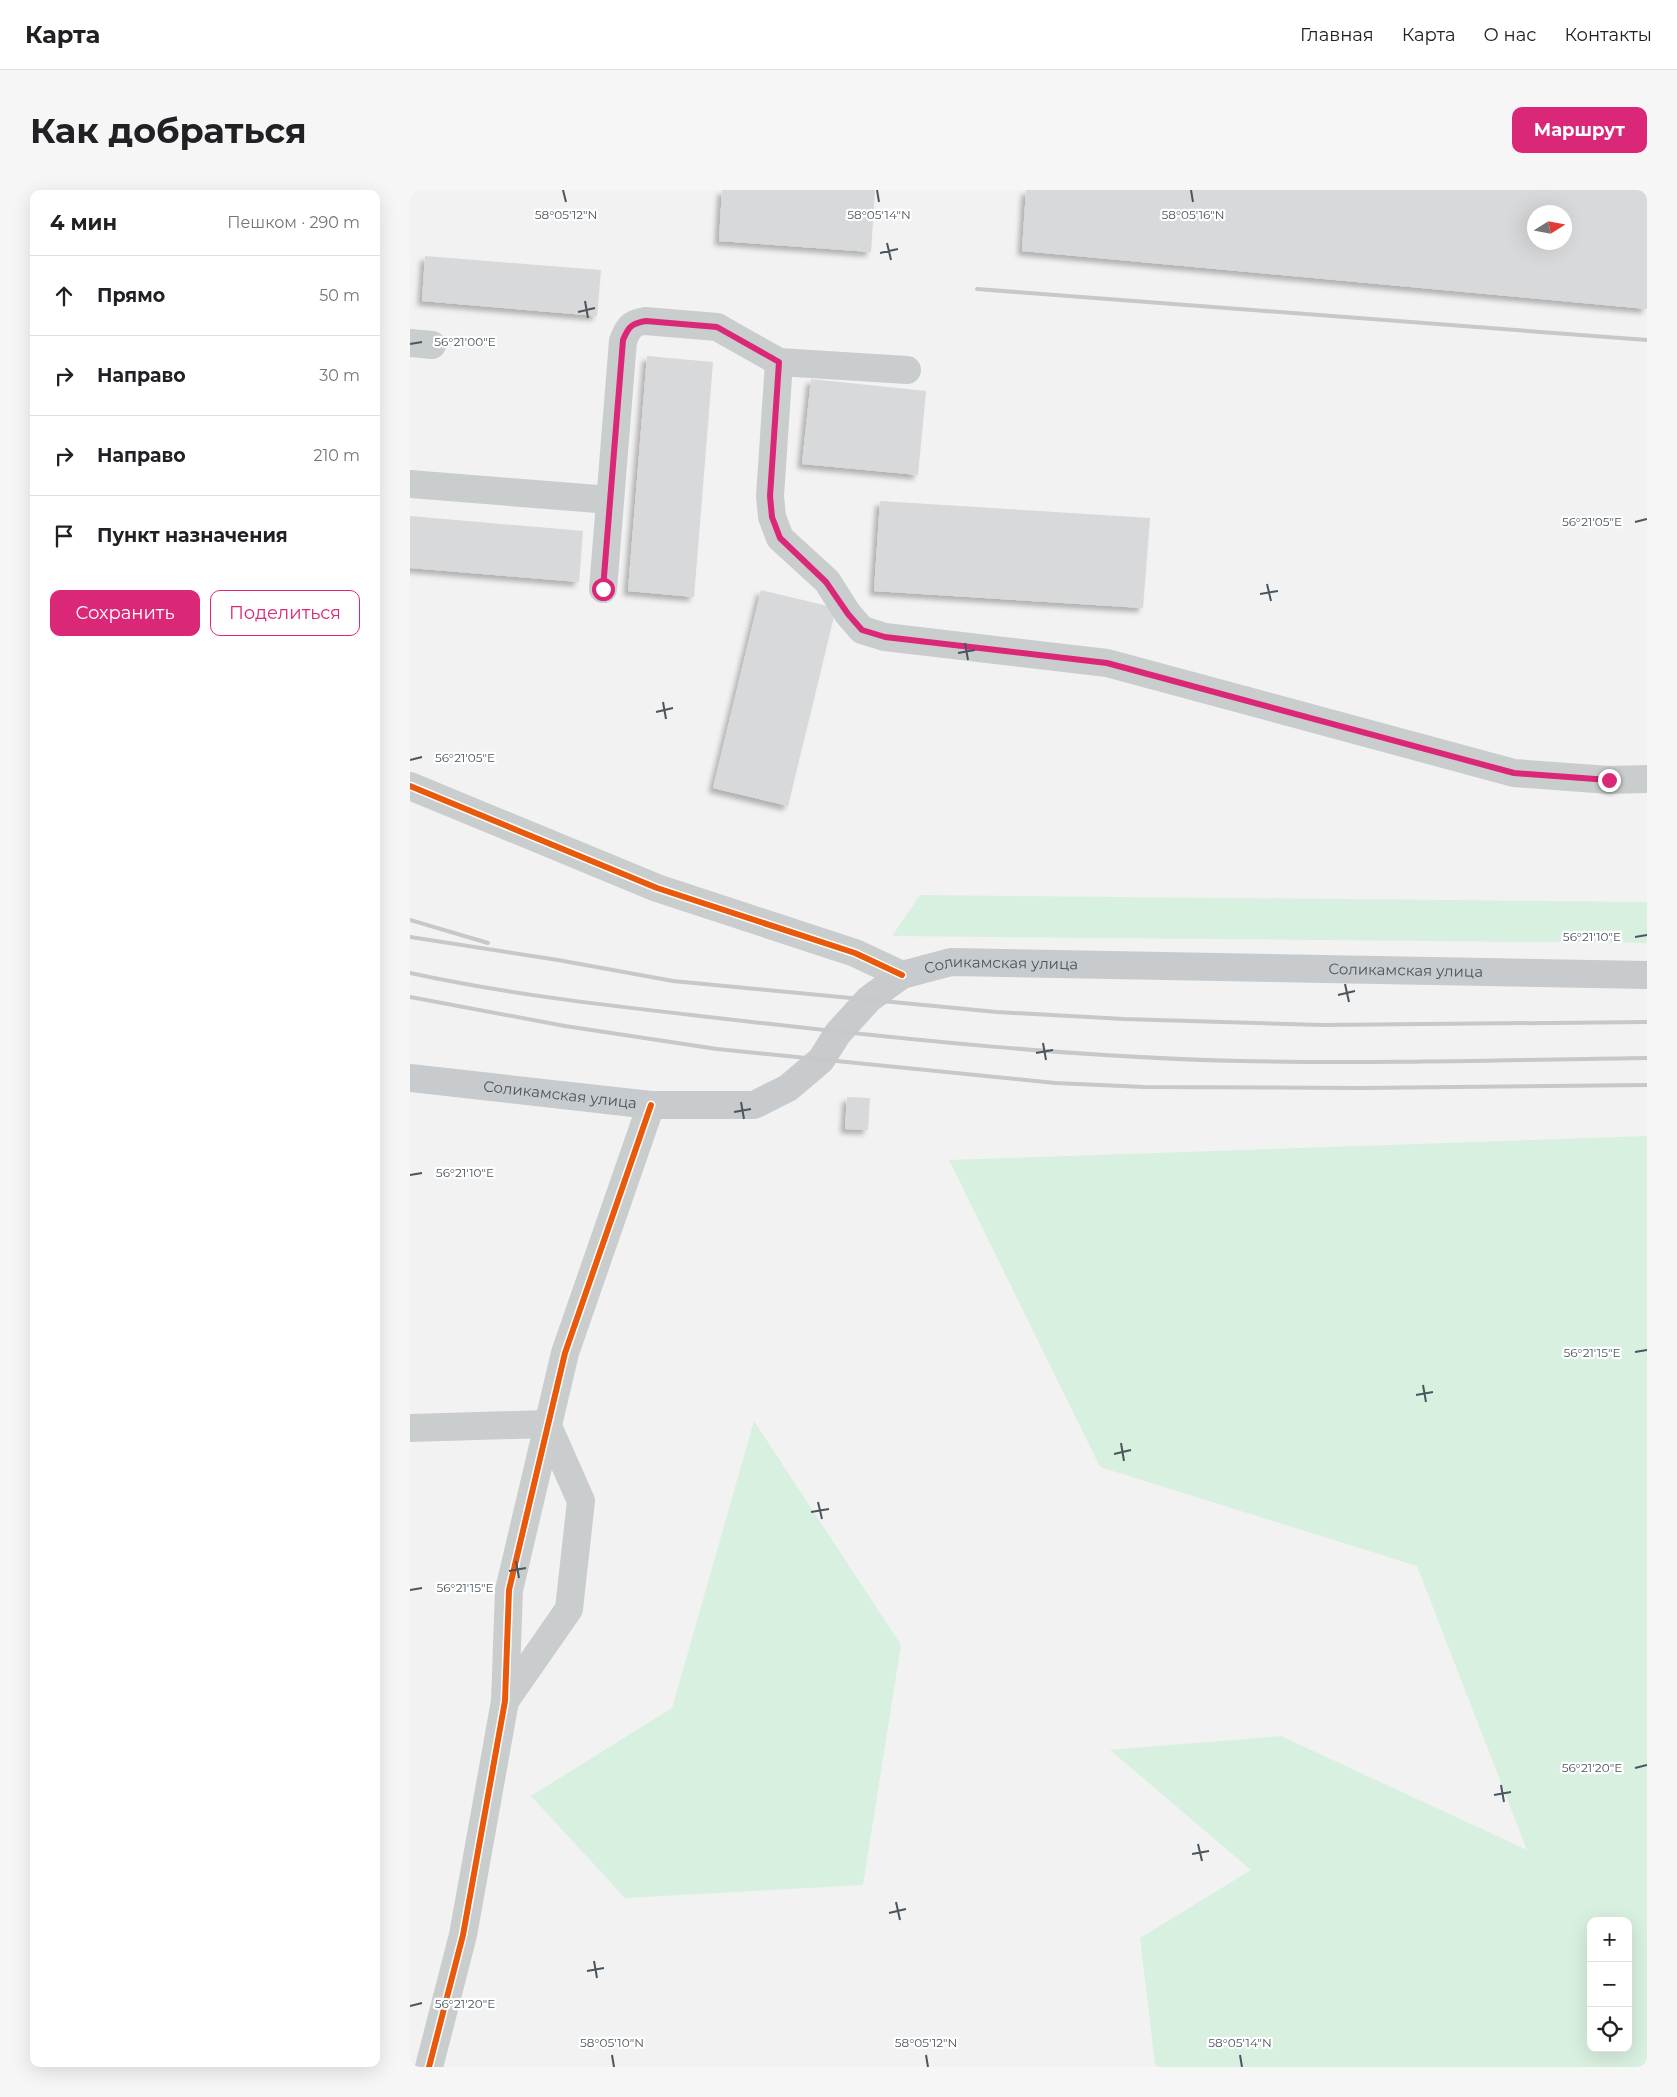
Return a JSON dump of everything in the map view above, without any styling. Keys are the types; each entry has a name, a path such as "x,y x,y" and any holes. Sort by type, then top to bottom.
{"main road":[{"name":"Соликамская улица","path":"410,1078 652,1104 754,1105 788,1088 821,1060 838,1033 869,999 902,974 951,962 1647,975"}],"street":[{"path":"603,589 623,340 628,328 636,322 646,321 717,327 779,362 908,370"},
{"path":"779,362 770,496 772,517 780,538 826,582 848,614 862,630 885,637 1107,663 1514,773 1609,780 1647,779"},
{"path":"410,484 610,500"},
{"path":"410,786 657,888 855,953 902,974"},
{"path":"429,2067 463,1935 505,1701 509,1590 547,1424 565,1353 652,1104"},
{"path":"410,1428 547,1424"},
{"path":"505,1701 569,1609 581,1501 547,1424"}],"green space":[{"path":"920,895 1647,902 1647,943 892,936"},
{"path":"1647,1136 1647,2067 1158,2067 1155,2064 1140,1938 1251,1870 1110,1750 1281,1736 1527,1850 1417,1566 1100,1467 949,1160"},
{"path":"754,1421 901,1645 863,1885 625,1898 531,1796 672,1708"}],"building":[{"path":"722,190 875,190 871,252 719,241"},
{"path":"1026,190 1647,190 1647,309 1022,251"},
{"path":"425,256 601,270 597,316 422,301"},
{"path":"647,356 713,362 694,597 628,591"},
{"path":"811,379 926,391 918,475 802,464"},
{"path":"880,501 1150,518 1143,608 874,591"},
{"path":"410,516 583,531 579,582 410,568"},
{"path":"761,590 836,608 788,806 713,788"},
{"path":"847,1097 870,1098 868,1130 845,1129"}],"railway":[{"path":"977,289 1647,340"},
{"path":"410,920 488,943"},
{"path":"410,937 558,960 673,981 997,1012 1124,1019 1322,1025 1647,1022"},
{"path":"410,973 493,989 618,1006 868,1035 1054,1052 1179,1059 1292,1062 1647,1058"},
{"path":"410,997 565,1026 717,1049 1055,1083 1145,1087 1359,1088 1647,1085"}],"cycle path":[{"path":"410,786 657,888 855,953 902,975"},
{"path":"429,2067 463,1935 505,1701 509,1590 565,1353 651,1105"}],"route":[{"path":"603,589 623,340 628,328 636,322 646,321 717,327 779,362 770,496 772,517 780,538 791,551 826,582 848,614 862,630 885,637 1107,663 1514,773 1609,780"}]}
